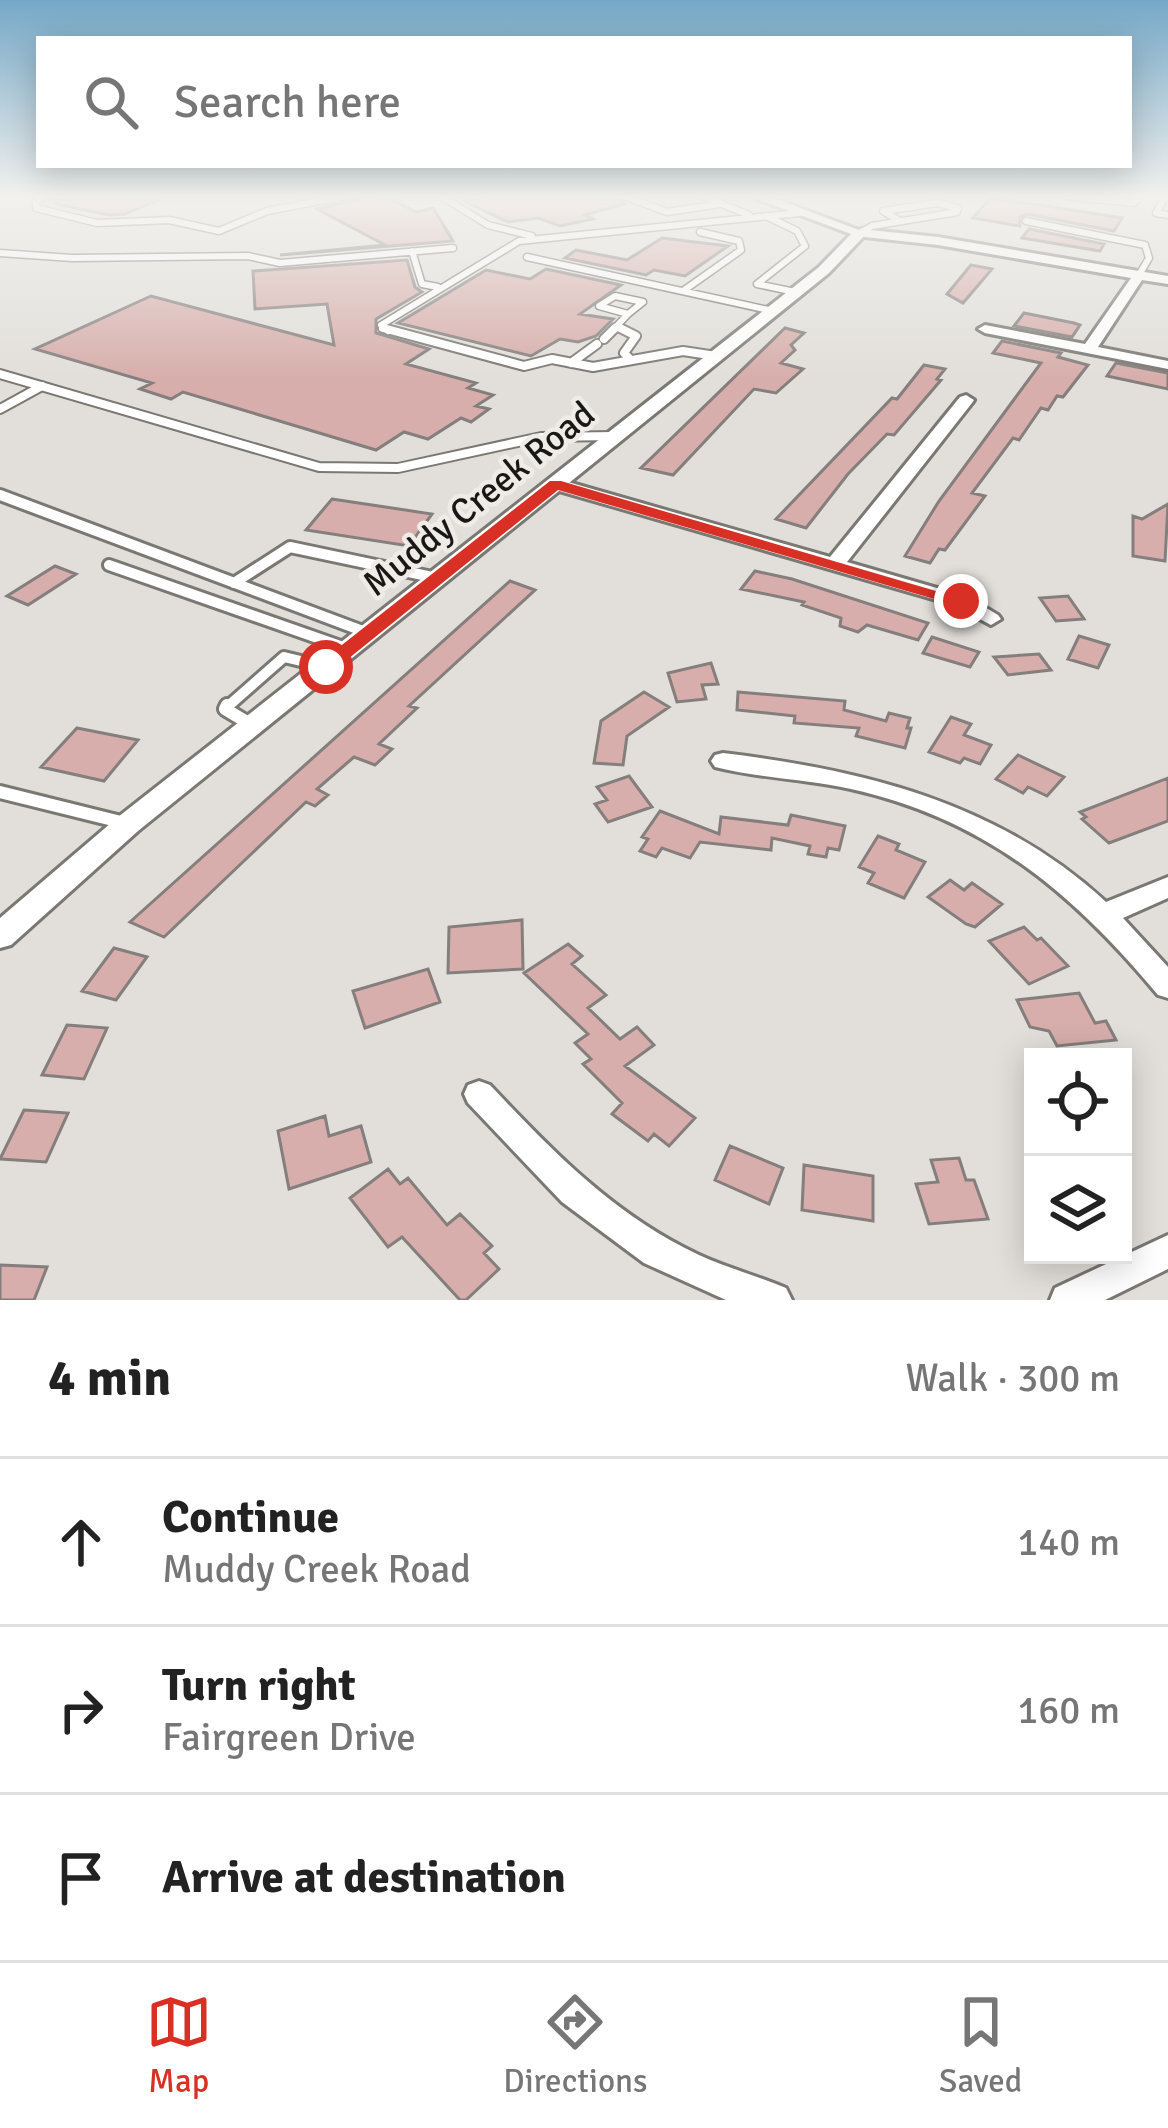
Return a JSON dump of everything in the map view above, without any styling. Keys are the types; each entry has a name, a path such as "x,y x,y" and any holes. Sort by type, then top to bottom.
{"street":[{"name":"Muddy Creek Road","path":"0,937 128,824 834,257"},
{"path":"1030,257 1168,280"},
{"path":"1089,349 1138,275"},
{"path":"986,329 1168,365"},
{"path":"835,564 966,400"},
{"path":"555,484 961,601 991,619"},
{"path":"723,760 841,775 938,806 1021,848 1106,914 1168,987"},
{"path":"1106,914 1168,887"},
{"path":"479,1094 544,1166 628,1233 685,1266 775,1300"},
{"path":"1067,1300 1168,1252"}],"lane":[{"path":"53,257 189,257"},
{"path":"251,257 280,263 350,257"},
{"path":"414,257 422,284 437,287"},
{"path":"489,257 382,325 385,330 524,366 552,359 593,367 683,351 716,356"},
{"path":"527,257 772,310"},
{"path":"682,291 731,257"},
{"path":"792,257 757,284 795,292"},
{"path":"1138,275 1149,257"},
{"path":"571,363 620,328 628,314 644,302 615,296 598,306 628,314"},
{"path":"620,328 636,336 624,353 631,360"},
{"path":"0,374 356,474 448,462 562,432 615,436"},
{"path":"0,409 42,386"},
{"path":"0,495 368,633"},
{"path":"234,584 290,547 437,578"},
{"path":"109,566 349,650"},
{"path":"253,725 225,709 247,686 284,657 326,667"},
{"path":"0,792 128,824"}],"building":[{"path":"713,257 685,276 654,270 646,275 565,258"},
{"path":"407,260 415,287 422,292 376,319 376,333 429,349 406,364 476,383 468,388 493,395 476,406 489,409 471,422 461,418 428,439 404,432 376,450 183,392 171,399 140,389 152,383 35,349 151,296 334,345 327,304 255,309 253,271"},
{"path":"971,265 992,269 963,303 947,294"},
{"path":"546,269 621,285 580,314 613,319 596,336 578,342 560,339 531,356 398,323 486,270 530,279"},
{"path":"1024,313 1080,325 1072,337 1014,326"},
{"path":"785,328 804,333 781,363 803,369 776,393 754,389 673,475 641,468"},
{"path":"1002,341 1061,353 1058,357 1088,365 1063,397 1057,396 1048,410 1041,408 1019,440 1013,438 972,493 985,496 945,550 939,549 930,563 905,556 939,501 1041,363 993,353"},
{"path":"1116,363 1168,373 1168,389 1107,376"},
{"path":"924,365 945,369 937,379 941,380 894,435 887,434 848,474 806,528 776,519 892,398 897,399"},
{"path":"332,499 432,514 409,546 306,530"},
{"path":"1168,504 1165,561 1133,556 1133,516 1142,519"},
{"path":"55,566 76,574 28,605 7,596"},
{"path":"755,571 928,623 918,640 867,625 858,632 840,626 841,618 802,605 804,602 741,589"},
{"path":"510,581 535,590 409,706 417,708 379,744 392,749 375,765 354,757 317,789 328,795 315,806 306,802 164,937 130,922"},
{"path":"1068,596 1084,619 1056,621 1040,598"},
{"path":"1079,636 1109,645 1098,668 1068,659"},
{"path":"932,637 979,652 970,667 923,653"},
{"path":"1039,654 1051,670 1008,675 994,657"},
{"path":"711,663 718,684 702,685 706,699 677,702 668,673"},
{"path":"644,692 669,707 627,736 623,765 594,763 601,721"},
{"path":"738,692 845,701 844,710 886,721 889,713 910,718 907,728 911,728 905,748 856,736 859,728 794,723 795,716 737,710"},
{"path":"951,717 971,724 964,735 991,745 980,764 964,758 960,763 929,752"},
{"path":"77,728 138,740 104,781 41,767"},
{"path":"1018,755 1064,777 1047,796 1028,787 1023,793 996,779"},
{"path":"629,776 652,807 608,822 595,804 607,800 597,787"},
{"path":"1168,778 1168,821 1109,843 1082,819 1086,817 1080,812"},
{"path":"660,811 719,834 721,817 788,825 791,815 845,826 839,850 828,848 826,857 808,854 810,846 772,838 771,850 700,842 690,858 662,848 656,857 640,851 648,839 642,837"},
{"path":"878,836 925,862 904,898 868,883 874,873 859,867"},
{"path":"950,880 964,890 972,883 1002,904 975,927 966,924 928,897"},
{"path":"522,920 523,969 448,973 449,927"},
{"path":"1024,927 1068,966 1029,984 989,941"},
{"path":"568,944 582,956 572,964 606,995 588,1008 620,1039 637,1027 654,1045 625,1066 695,1118 669,1146 654,1134 648,1141 612,1114 622,1103 583,1064 591,1059 575,1043 588,1034 524,973"},
{"path":"114,948 147,957 116,1000 82,991"},
{"path":"428,969 440,1002 365,1028 353,991"},
{"path":"1079,993 1095,1023 1106,1021 1116,1040 1057,1046 1049,1031 1030,1027 1017,1000"},
{"path":"67,1025 107,1028 84,1079 42,1075"},
{"path":"24,1110 68,1113 46,1162 0,1159"},
{"path":"325,1116 329,1136 361,1126 371,1162 289,1189 278,1131"},
{"path":"730,1146 783,1168 769,1204 715,1180"},
{"path":"959,1158 966,1180 974,1180 988,1219 929,1224 916,1184 938,1182 931,1160"},
{"path":"804,1165 873,1176 873,1221 802,1210"},
{"path":"388,1169 400,1184 408,1178 447,1225 460,1214 492,1246 484,1253 499,1269 466,1300 460,1300 402,1237 388,1247 350,1198"},
{"path":"0,1265 47,1267 34,1300 0,1300"}],"route":[{"path":"326,667 555,484 961,601"}]}
